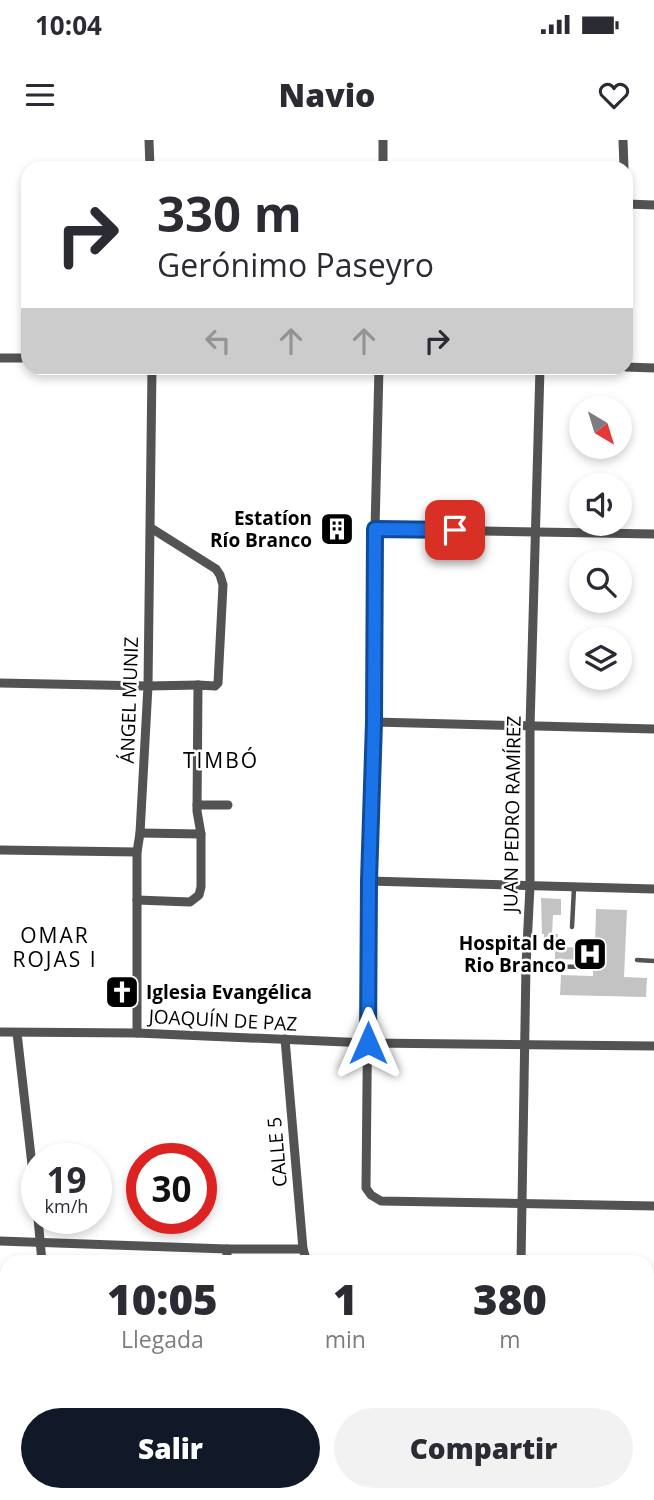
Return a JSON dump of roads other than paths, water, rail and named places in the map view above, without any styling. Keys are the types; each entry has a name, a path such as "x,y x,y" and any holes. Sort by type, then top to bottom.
{"street":[{"path":"149,140 150,161"},
{"path":"383,140 383,161"},
{"path":"624,140 624,161"},
{"path":"633,204 654,205"},
{"path":"0,358 21,358"},
{"path":"633,368 654,368"},
{"name":"ÁNGEL MUNIZ","path":"137,1033 137,852 148,686 152,375"},
{"path":"379,375 366,1188 381,1201 654,1206"},
{"name":"JUAN PEDRO RAMÍREZ","path":"521,1255 530,886 530,727 540,375"},
{"path":"0,683 215,686 218,683 223,585 220,575 216,569 151,528"},
{"path":"375,529 654,534"},
{"path":"137,900 190,902 199,895 201,834 197,805 198,685"},
{"path":"374,722 654,729"},
{"path":"197,805 228,805"},
{"path":"140,833 201,834"},
{"path":"0,850 137,852"},
{"path":"369,881 654,889"},
{"name":"JOAQUÍN DE PAZ","path":"0,1032 137,1033 368,1043 654,1046"},
{"path":"17,1032 30,1143"},
{"name":"CALLE 5","path":"285,1040 305,1255"},
{"path":"39,1234 41,1255"},
{"path":"0,1241 303,1249"},
{"path":"227,1249 227,1255"}],"lane":[{"path":"572,927 574,887"},
{"path":"637,960 654,961"},
{"path":"526,966 587,968"}],"place":[{"name":"Estatíon Río Branco","path":"337,529"},
{"name":"Hospital de Rio Branco","path":"590,954"},
{"name":"Iglesia Evangélica","path":"122,992"}],"district":[{"name":"TIMBÓ","path":"221,760"},
{"name":"OMAR ROJAS I","path":"55,947"}]}
